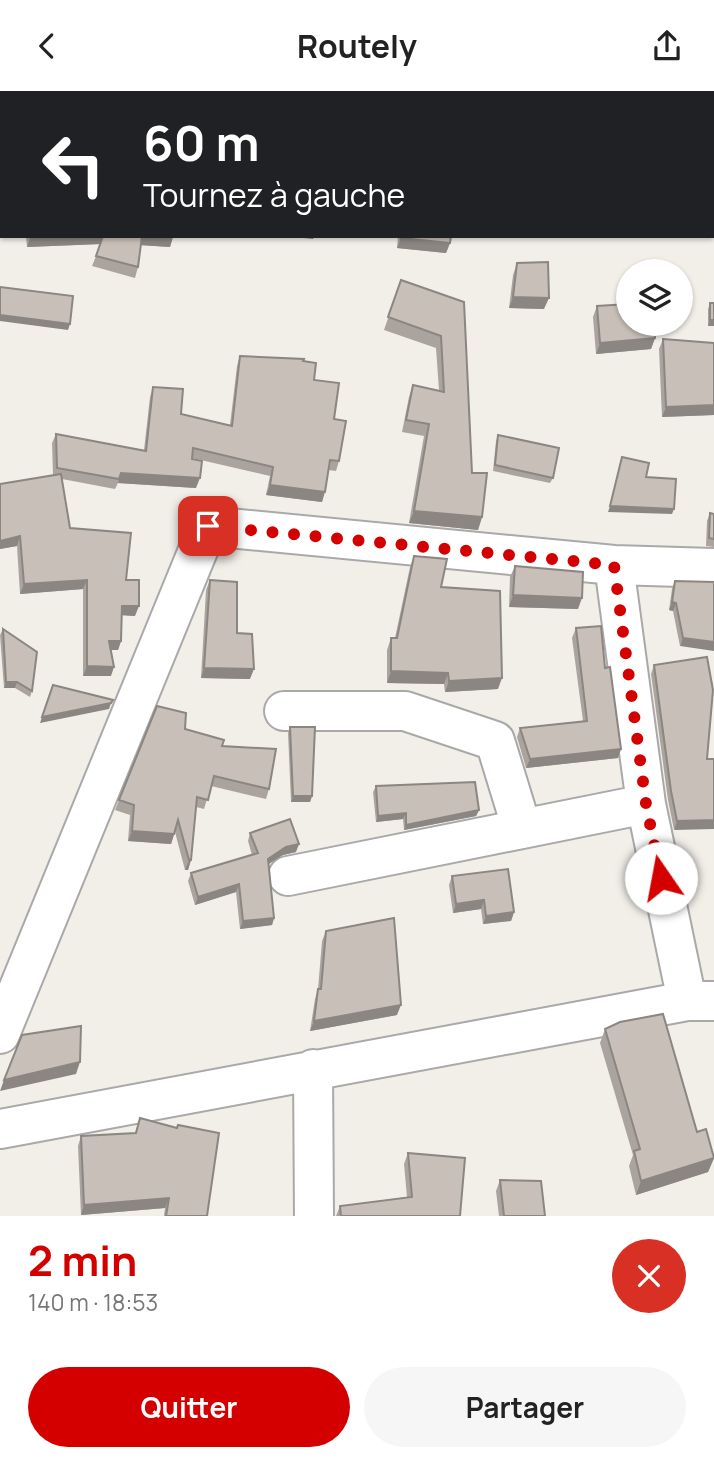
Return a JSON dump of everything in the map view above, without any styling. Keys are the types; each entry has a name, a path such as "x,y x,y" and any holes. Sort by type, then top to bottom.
{"street":[{"path":"0,1034 208,526 614,565 714,568"},
{"path":"0,1129 313,1069 700,1001 646,804 614,565"},
{"path":"284,711 405,711 495,741 522,829"},
{"path":"288,876 646,804"},
{"path":"313,1069 314,1216"}],"building":[{"path":"102,238 142,238 138,267 96,256"},
{"path":"401,238 451,238 450,243"},
{"path":"548,262 549,298 513,297 517,263"},
{"path":"401,280 464,302 472,473 487,473 482,517 414,511 429,424 406,420 413,385 444,392 441,336 388,317"},
{"path":"0,287 73,296 70,324 0,315"},
{"path":"710,303 714,303 714,320 710,320"},
{"path":"616,305 616,336 655,338 600,343 597,306"},
{"path":"663,339 714,343 714,405 666,407"},
{"path":"240,356 304,359 303,361 316,363 314,380 339,383 334,419 346,421 339,461 330,460 325,492 270,485 273,467 193,448 192,459 202,461 200,478 121,473 119,479 57,468 56,434 146,451 153,387 183,389 181,414 232,426"},
{"path":"498,435 559,448 553,478 495,465"},
{"path":"622,457 649,463 646,477 676,479 674,509 610,506"},
{"path":"61,474 70,528 131,533 126,580 139,580 139,606 122,606 121,641 109,641 114,667 87,666 87,580 24,584 20,536 0,541 0,484"},
{"path":"710,513 714,514 714,539 709,538"},
{"path":"414,556 447,559 441,587 500,591 502,678 449,681 448,673 391,671 391,638 397,638"},
{"path":"515,566 583,572 582,598 513,595"},
{"path":"210,580 237,582 237,633 252,634 254,669 204,668"},
{"path":"675,581 714,582 714,642 683,638 676,603 672,602"},
{"path":"601,626 605,668 610,667 621,749 530,759 520,728 587,721 576,628"},
{"path":"3,629 37,652 32,691 17,682 6,682"},
{"path":"707,657 713,690 707,759 714,759 714,820 677,821 654,665"},
{"path":"53,685 113,700 111,703 42,717"},
{"path":"157,706 186,713 185,729 224,740 222,746 276,749 269,789 214,776 208,800 197,797 191,860 178,820 174,834 132,831 134,805 119,800"},
{"path":"290,727 315,727 312,796 293,796"},
{"path":"475,782 479,810 406,825 406,813 378,816 376,786"},
{"path":"290,819 299,844 286,847 268,859 274,918 243,921 239,884 198,897 191,873 258,853 250,833"},
{"path":"508,869 514,912 486,916 484,900 456,904 452,876"},
{"path":"394,918 401,1005 314,1021 318,989 321,989 326,931"},
{"path":"663,1014 697,1132 706,1129 714,1158 641,1181 634,1151 640,1149 605,1029 620,1022"},
{"path":"81,1026 80,1062 4,1080 22,1035"},
{"path":"140,1118 177,1128 178,1125 219,1133 207,1216 166,1216 169,1198 84,1205 81,1136 136,1133"},
{"path":"408,1153 465,1158 460,1216 341,1216 340,1206 412,1197"},
{"path":"500,1180 541,1181 545,1216 504,1216"}],"route":[{"path":"208,526 614,565 646,804 661,878"}]}
